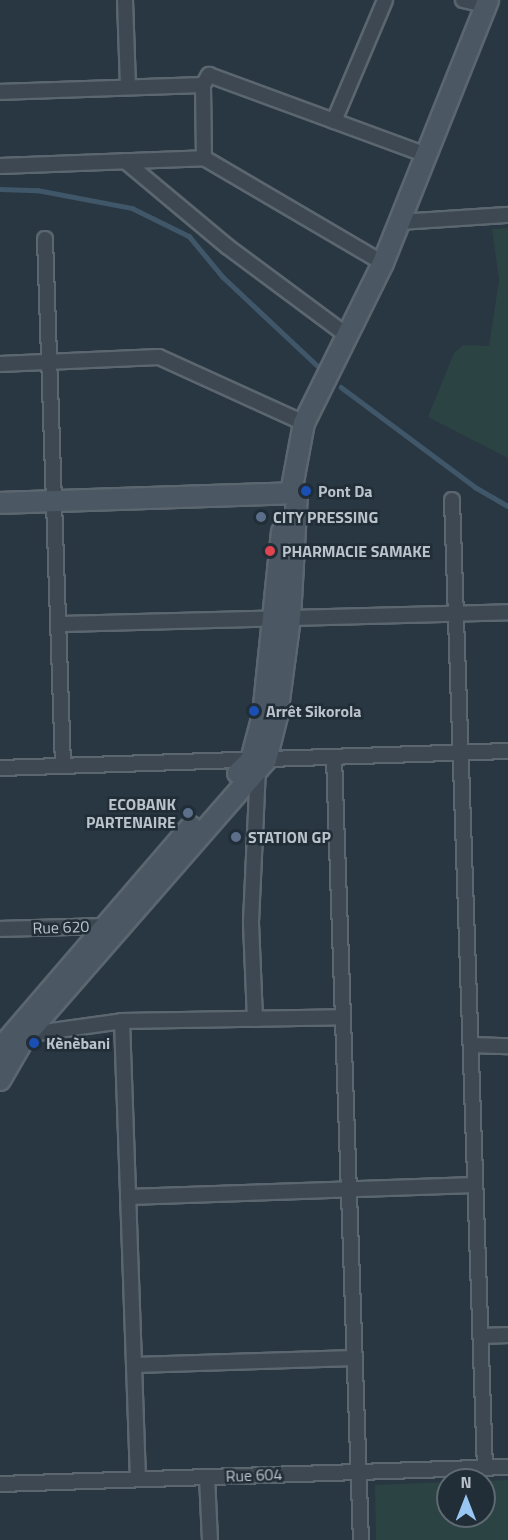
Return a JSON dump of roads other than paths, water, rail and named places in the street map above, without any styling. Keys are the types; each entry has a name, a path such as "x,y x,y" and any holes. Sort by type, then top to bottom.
{"main road":[{"path":"0,1080 27,1035 123,925 258,762 262,715 282,618 291,493 304,423 383,263 486,3"},
{"path":"0,503 291,493"},
{"path":"3,1043 103,926 258,762"}],"street":[{"path":"125,0 128,87"},
{"path":"334,121 385,0"},
{"path":"463,0 486,3"},
{"path":"204,158 203,85 208,75 426,155"},
{"path":"0,92 203,85"},
{"path":"0,166 204,158 383,263"},
{"path":"124,161 291,297 348,336"},
{"path":"399,222 508,215"},
{"path":"45,239 63,766"},
{"path":"0,364 159,357 304,423"},
{"path":"452,500 485,1468"},
{"path":"58,624 508,612"},
{"path":"0,768 258,762 508,751"},
{"path":"334,757 361,1540"},
{"path":"255,1019 251,922 258,762"},
{"name":"Rue 620","path":"0,929 123,925"},
{"path":"3,1043 27,1035 122,1021 343,1017"},
{"path":"122,1021 138,1479"},
{"path":"471,1045 508,1046"},
{"path":"128,1197 475,1185"},
{"path":"481,1336 508,1335"},
{"path":"134,1365 354,1358"},
{"name":"Rue 604","path":"485,1468 508,1467"},
{"name":"Rue 604","path":"0,1484 436,1470"},
{"path":"207,1477 210,1540"}],"waterway":[{"path":"0,189 37,190 132,208 189,236 223,277 321,369"},
{"path":"341,387 475,487 508,506"}],"place":[{"name":"Pont Da","path":"306,491"},
{"name":"CITY PRESSING","path":"261,517"},
{"name":"PHARMACIE SAMAKE","path":"270,551"},
{"name":"Arrêt Sikorola","path":"254,711"},
{"name":"ECOBANK PARTENAIRE","path":"188,813"},
{"name":"STATION GP","path":"236,837"},
{"name":"Kènèbani","path":"34,1043"}]}
